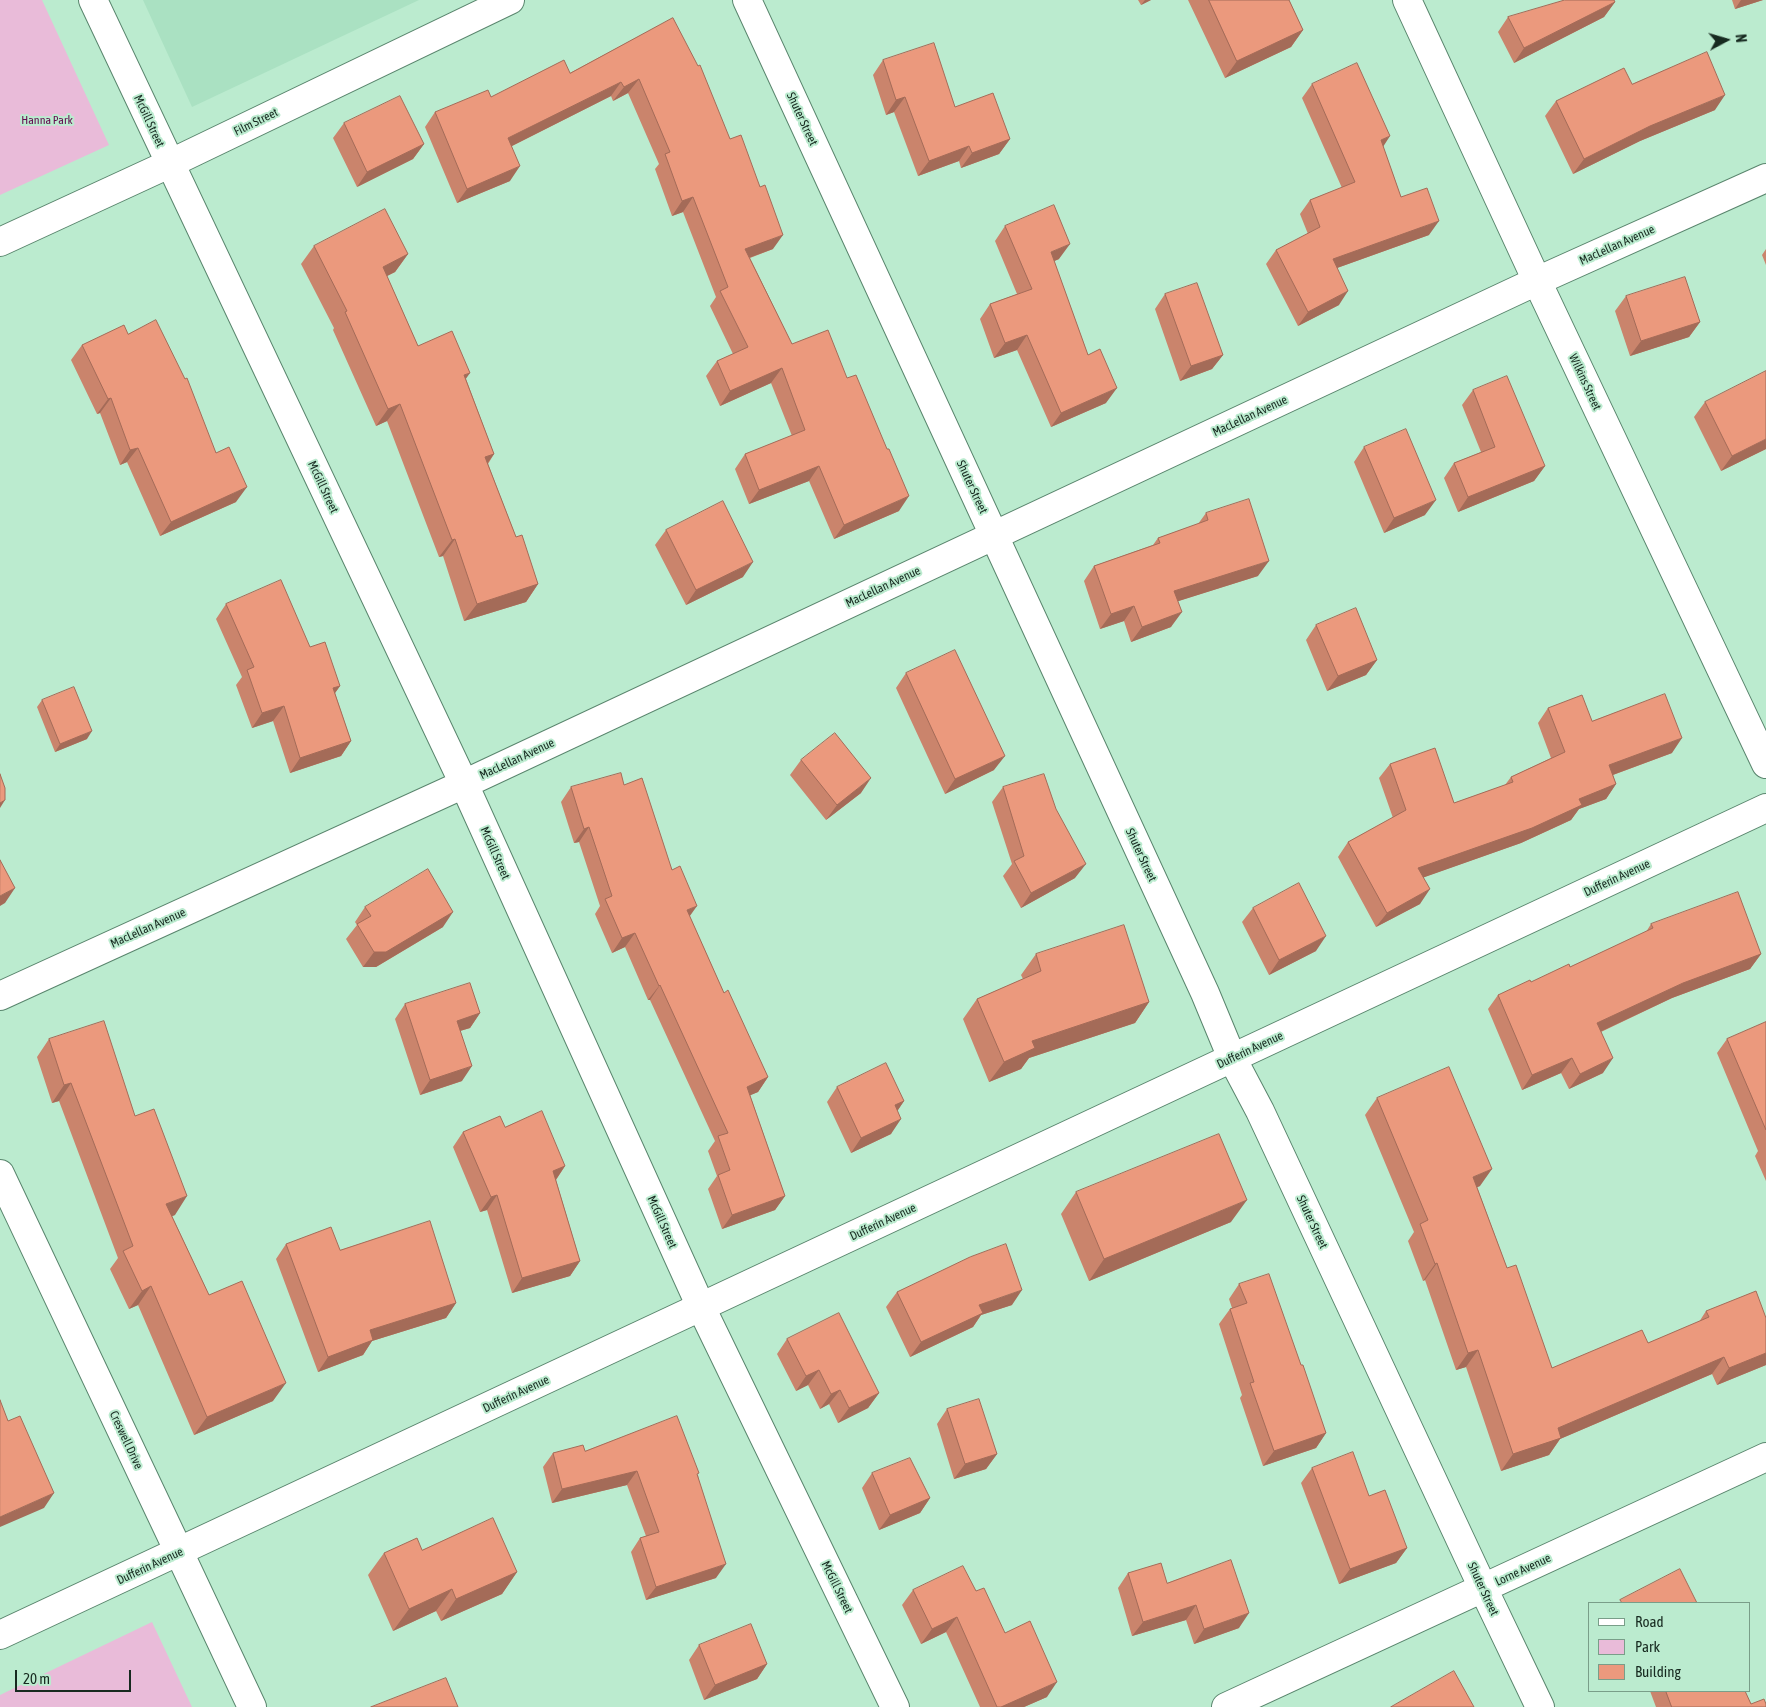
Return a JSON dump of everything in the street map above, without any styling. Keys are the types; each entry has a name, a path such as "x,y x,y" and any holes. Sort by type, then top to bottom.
{"street":[{"name":"McGill Street","path":"93,0 464,784 701,1308 895,1707"},
{"name":"Film Street","path":"0,242 169,164 510,0"},
{"name":"Shuter Street","path":"747,0 1205,993 1232,1058 1260,1111 1482,1588 1540,1707"},
{"name":"Wilkins Street","path":"1407,0 1537,281 1766,764"},
{"name":"MacLellan Avenue","path":"0,996 464,784 1537,281 1766,178"},
{"name":"Dufferin Avenue","path":"0,1635 1766,808"},
{"name":"Creswell Drive","path":"0,1174 252,1707"},
{"name":"Lorne Avenue","path":"1226,1707 1766,1457"}],"shaded area":[{"path":"143,0 419,0 192,107"}],"green space":[{"name":"Hanna Park","path":"0,0 42,0 109,145 0,195"},
{"path":"152,1622 192,1707 0,1707 0,1695"}],"building":[{"path":"1209,0 1289,0 1303,30 1237,61"},
{"path":"1565,0 1614,0 1615,2 1524,48 1508,17"},
{"path":"673,18 698,66 700,65 730,139 741,135 760,187 765,185 783,235 745,249 792,344 828,330 847,378 856,375 909,496 844,525 819,466 759,490 745,454 805,430 782,368 730,391 717,361 748,347 720,291 728,287 693,197 682,201 665,154 670,152 639,79 624,87 621,82 508,138 520,166 467,189 435,112 488,90 491,97 564,60 570,73"},
{"path":"934,43 955,107 993,93 1010,139 972,153 969,146 929,161 905,97 896,100 883,60"},
{"path":"1707,52 1725,95 1650,126 1584,159 1556,101 1624,68 1632,84"},
{"path":"1357,63 1390,136 1381,140 1401,197 1427,188 1439,221 1333,259 1348,291 1308,312 1276,250 1320,227 1310,200 1355,182 1312,84"},
{"path":"400,96 424,144 367,172 344,123"},
{"path":"1054,205 1070,244 1051,252 1088,355 1100,349 1117,388 1061,413 1027,335 1005,343 990,304 1032,289 1005,226"},
{"path":"385,209 408,254 383,267 418,346 452,331 470,373 464,375 494,454 485,457 516,537 522,535 538,584 477,604 455,539 452,540 400,404 388,409 345,312 347,311 314,246"},
{"path":"1685,277 1700,322 1641,341 1626,296"},
{"path":"1197,283 1223,355 1191,366 1165,294"},
{"path":"156,320 185,379 187,378 216,453 229,447 247,487 171,522 138,448 130,450 111,398 108,399 82,345 124,325 128,334"},
{"path":"1766,371 1766,439 1732,456 1705,402"},
{"path":"1507,376 1545,466 1468,497 1454,463 1495,447 1473,390"},
{"path":"1406,429 1436,500 1394,518 1364,447"},
{"path":"1249,499 1269,561 1174,591 1182,612 1142,627 1134,606 1111,614 1094,566 1160,543 1158,538 1208,520 1206,513"},
{"path":"723,501 753,562 696,590 666,530"},
{"path":"281,580 310,647 325,642 340,686 333,688 351,741 300,758 284,706 262,713 247,670 254,667 226,604"},
{"path":"1356,608 1377,660 1338,676 1316,625"},
{"path":"955,650 1005,756 955,779 906,673"},
{"path":"74,687 92,731 60,744 42,700"},
{"path":"1665,694 1682,738 1609,765 1616,784 1579,799 1582,805 1532,828 1418,868 1430,889 1387,913 1348,842 1406,810 1390,764 1435,748 1454,803 1513,782 1511,777 1565,752 1548,708 1582,695 1592,721"},
{"path":"835,733 871,778 837,805 801,760"},
{"path":"621,773 624,785 642,778 672,870 680,866 697,906 687,910 724,993 728,990 768,1077 747,1087 785,1196 732,1215 718,1175 730,1170 718,1136 728,1133 635,933 622,938 605,899 612,896 589,827 584,829 571,787"},
{"path":"0,774 5,788 5,800 0,803"},
{"path":"1044,774 1056,809 1086,864 1031,893 1014,861 1024,856 1003,787"},
{"path":"0,860 15,888 0,896"},
{"path":"428,869 453,912 386,952 374,952 357,924 371,916 365,907"},
{"path":"1299,883 1326,936 1279,960 1253,908"},
{"path":"1738,892 1761,954 1683,983 1597,1023 1613,1058 1580,1074 1572,1058 1532,1075 1498,995 1569,964 1570,967 1653,928 1651,924"},
{"path":"1124,925 1149,1002 1032,1041 1035,1048 1004,1062 977,999 1041,971 1036,954"},
{"path":"470,983 480,1013 457,1021 472,1066 430,1080 405,1004"},
{"path":"104,1021 135,1116 154,1109 187,1196 166,1204 209,1295 242,1281 286,1383 207,1417 151,1286 142,1291 123,1251 133,1246 71,1083 64,1085 49,1039"},
{"path":"1766,1022 1766,1130 1727,1039"},
{"path":"886,1063 904,1101 895,1105 901,1119 861,1138 837,1087"},
{"path":"1449,1067 1492,1169 1473,1177 1507,1268 1516,1265 1552,1368 1642,1330 1648,1343 1709,1317 1706,1311 1756,1291 1766,1318 1766,1353 1729,1368 1724,1357 1558,1428 1561,1438 1513,1454 1478,1350 1468,1353 1437,1263 1435,1264 1420,1224 1428,1220 1377,1098"},
{"path":"542,1111 565,1166 553,1171 580,1261 522,1278 497,1195 491,1197 463,1132 500,1116 505,1127"},
{"path":"1219,1134 1247,1200 1104,1259 1076,1192"},
{"path":"430,1221 456,1303 370,1330 373,1340 328,1357 286,1244 331,1227 340,1250"},
{"path":"1006,1244 1022,1290 979,1305 983,1313 921,1342 897,1292 970,1257"},
{"path":"1269,1274 1326,1433 1274,1451 1250,1383 1254,1382 1230,1309 1247,1303 1239,1284"},
{"path":"839,1313 879,1393 849,1408 840,1390 831,1394 819,1370 806,1376 787,1339"},
{"path":"979,1399 997,1454 965,1464 947,1409"},
{"path":"0,1400 8,1421 20,1416 54,1493 0,1517"},
{"path":"677,1416 699,1473 697,1474 726,1564 656,1587 640,1538 659,1532 637,1471 562,1489 553,1453 583,1445 585,1451"},
{"path":"1353,1452 1369,1496 1385,1490 1407,1548 1350,1569 1312,1468"},
{"path":"910,1458 930,1498 890,1515 872,1473"},
{"path":"493,1518 517,1572 456,1599 452,1589 409,1609 384,1553 417,1538 422,1550"},
{"path":"1231,1560 1249,1613 1204,1629 1196,1605 1143,1622 1128,1573 1161,1563 1167,1583"},
{"path":"963,1566 976,1591 984,1588 1005,1633 1030,1621 1057,1682 1001,1707 997,1707 957,1617 932,1629 913,1590"},
{"path":"1680,1569 1696,1602 1621,1602 1620,1600"},
{"path":"751,1624 767,1664 715,1685 699,1645"},
{"path":"1454,1671 1474,1707 1391,1707"},
{"path":"446,1678 458,1707 371,1707"},
{"path":"1666,1692 1745,1692 1751,1704 1764,1699 1766,1704 1766,1707 1672,1707"}]}
